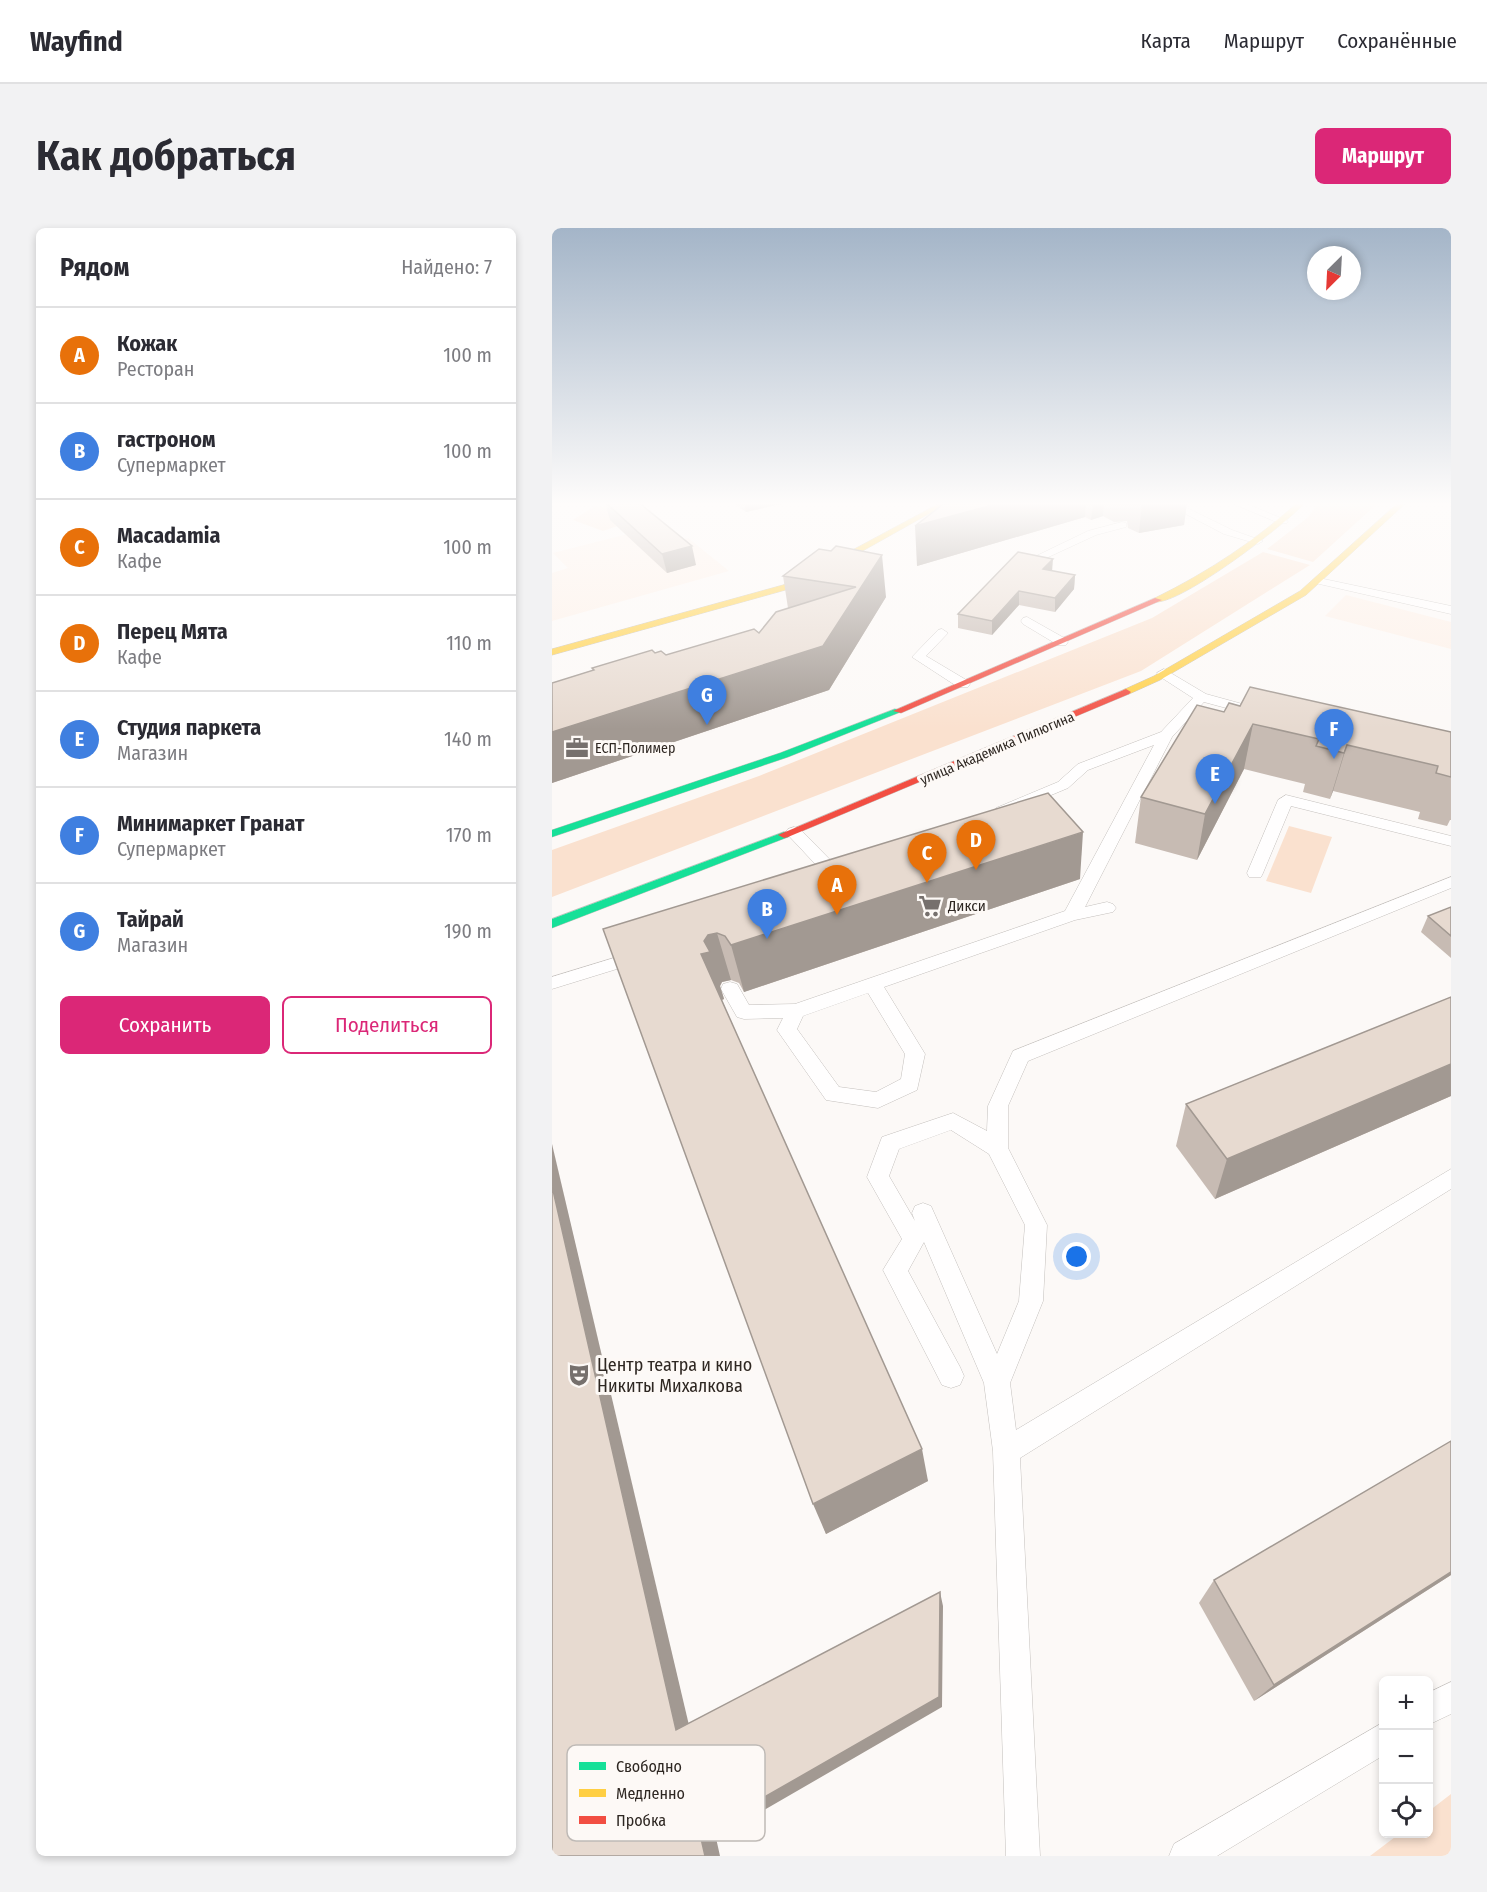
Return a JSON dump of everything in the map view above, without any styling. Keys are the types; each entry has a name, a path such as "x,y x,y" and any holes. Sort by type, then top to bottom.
{"street":[{"path":"552,652 790,590 809,578"},
{"path":"552,834 786,754 963,684 1148,605 1199,578"},
{"name":"улица Академика Пилюгина","path":"552,924 795,832 1086,710 1164,674 1303,593 1322,578"}],"lane":[{"path":"1319,581 1451,610"},
{"path":"1027,621 1062,642"},
{"path":"942,633 918,657 963,684"},
{"path":"1164,674 1201,697 1261,713"},
{"path":"1072,915 1166,735 1201,697"},
{"path":"985,817 1063,784 1083,767 1166,735"},
{"path":"1255,873 1286,800 1451,841"},
{"path":"795,832 838,878"},
{"path":"997,1383 1031,1301 1036,1225 997,1148 998,1106 1020,1056 1451,882"},
{"path":"730,989 744,1012 796,1011 1072,915 1107,908"},
{"path":"554,983 660,950"},
{"path":"796,1011 787,1030 833,1094 878,1100 910,1084 915,1054 872,984"},
{"path":"951,1376 895,1270 914,1240 878,1177 890,1143 953,1121 997,1148"},
{"path":"1006,1451 1451,1178"},
{"path":"923,1213 997,1383 1006,1451 1023,1856"},
{"path":"1433,1707 1451,1697"},
{"path":"1186,1856 1379,1739"}],"shaded area":[{"path":"552,578 704,578 552,621"},
{"path":"1219,578 1289,578 1141,671 552,897 552,850 759,776 1152,618"},
{"path":"1346,595 1451,622 1451,649 1325,616"},
{"path":"1289,826 1332,837 1311,893 1266,881"},
{"path":"1451,1794 1451,1856 1370,1856 1394,1838 1433,1838 1433,1808"}],"building":[{"path":"796,578 867,578 823,646 552,732 552,683 652,650 655,653 661,651 666,655 754,629 759,633 776,612 856,587"},
{"path":"993,578 1072,578 1055,598 1019,591 992,621 958,614"},
{"path":"1250,687 1451,732 1451,777 1436,773 1438,766 1347,745 1344,753 1316,746 1319,739 1253,724 1205,814 1141,797 1197,705 1224,712 1229,703 1240,706"},
{"path":"1048,793 1083,832 731,945 725,936 717,933 708,935 704,941 710,952 701,954 922,1449 813,1504 603,929"},
{"path":"1451,907 1451,936 1428,916"},
{"path":"1451,997 1451,1064 1227,1159 1186,1104"},
{"name":"Центр театра и кино Никиты Михалкова","path":"552,1186 676,1730 940,1592 939,1697 765,1797 765,1745 567,1745 567,1841 702,1841 705,1856 552,1856"},
{"path":"1451,1441 1451,1572 1274,1685 1214,1580"}],"traffic: fast":[{"path":"552,834 784,755 898,711"},
{"path":"552,924 784,835"}],"traffic: slow":[{"path":"552,652 786,587 805,578"},
{"path":"1158,600 1200,578"},
{"path":"1126,692 1157,678 1303,593 1320,578"}],"traffic: jam":[{"path":"898,711 1158,600"},
{"path":"784,835 1126,692"}],"place":[{"name":"Тайрай","path":"707,725"},
{"name":"ЕСП-Полимер","path":"577,748"},
{"name":"Минимаркет Гранат","path":"1334,759"},
{"name":"Студия паркета","path":"1215,804"},
{"name":"Перец Мята","path":"976,870"},
{"name":"Macadamia","path":"927,883"},
{"name":"Дикси","path":"930,906"},
{"name":"Кожак","path":"837,915"},
{"name":"гастроном","path":"767,939"},
{"name":"Центр театра и кино Никиты Михалкова","path":"579,1375"}]}
